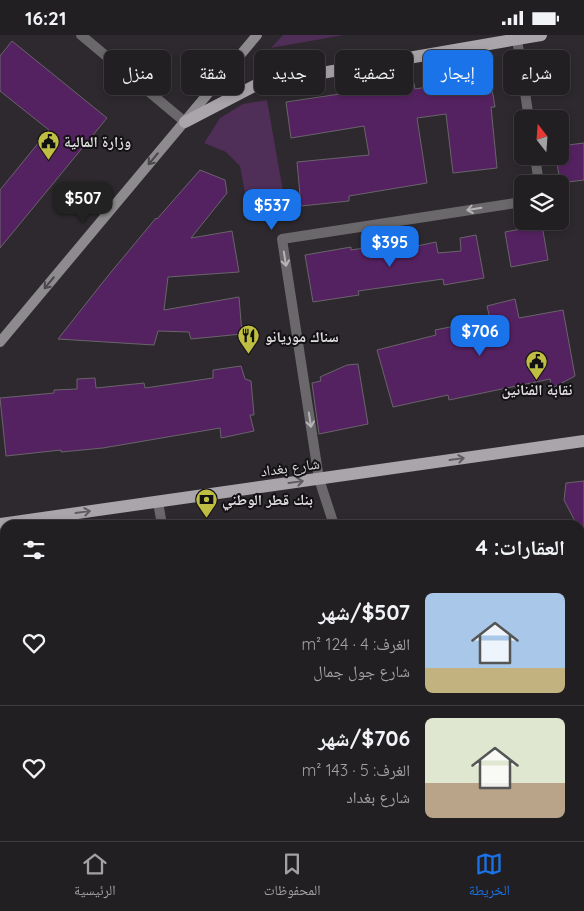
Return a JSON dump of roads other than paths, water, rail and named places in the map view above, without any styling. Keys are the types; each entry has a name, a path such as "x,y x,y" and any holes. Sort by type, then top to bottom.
{"main road":[{"path":"0,342 257,35"},
{"path":"185,122 258,84 541,35"},
{"name":"شارع بغداد","path":"29,520 584,441"}],"street":[{"path":"81,35 185,122"},
{"path":"517,39 528,110"},
{"path":"332,520 319,479 282,239 514,203"},
{"path":"158,502 161,520"}],"place":[{"name":"وزارة المالية","path":"48,160"},
{"name":"سناك موريانو","path":"249,355"},
{"name":"نقابة الفنانين","path":"537,380"},
{"name":"بنك قطر الوطني","path":"206,518"}]}
